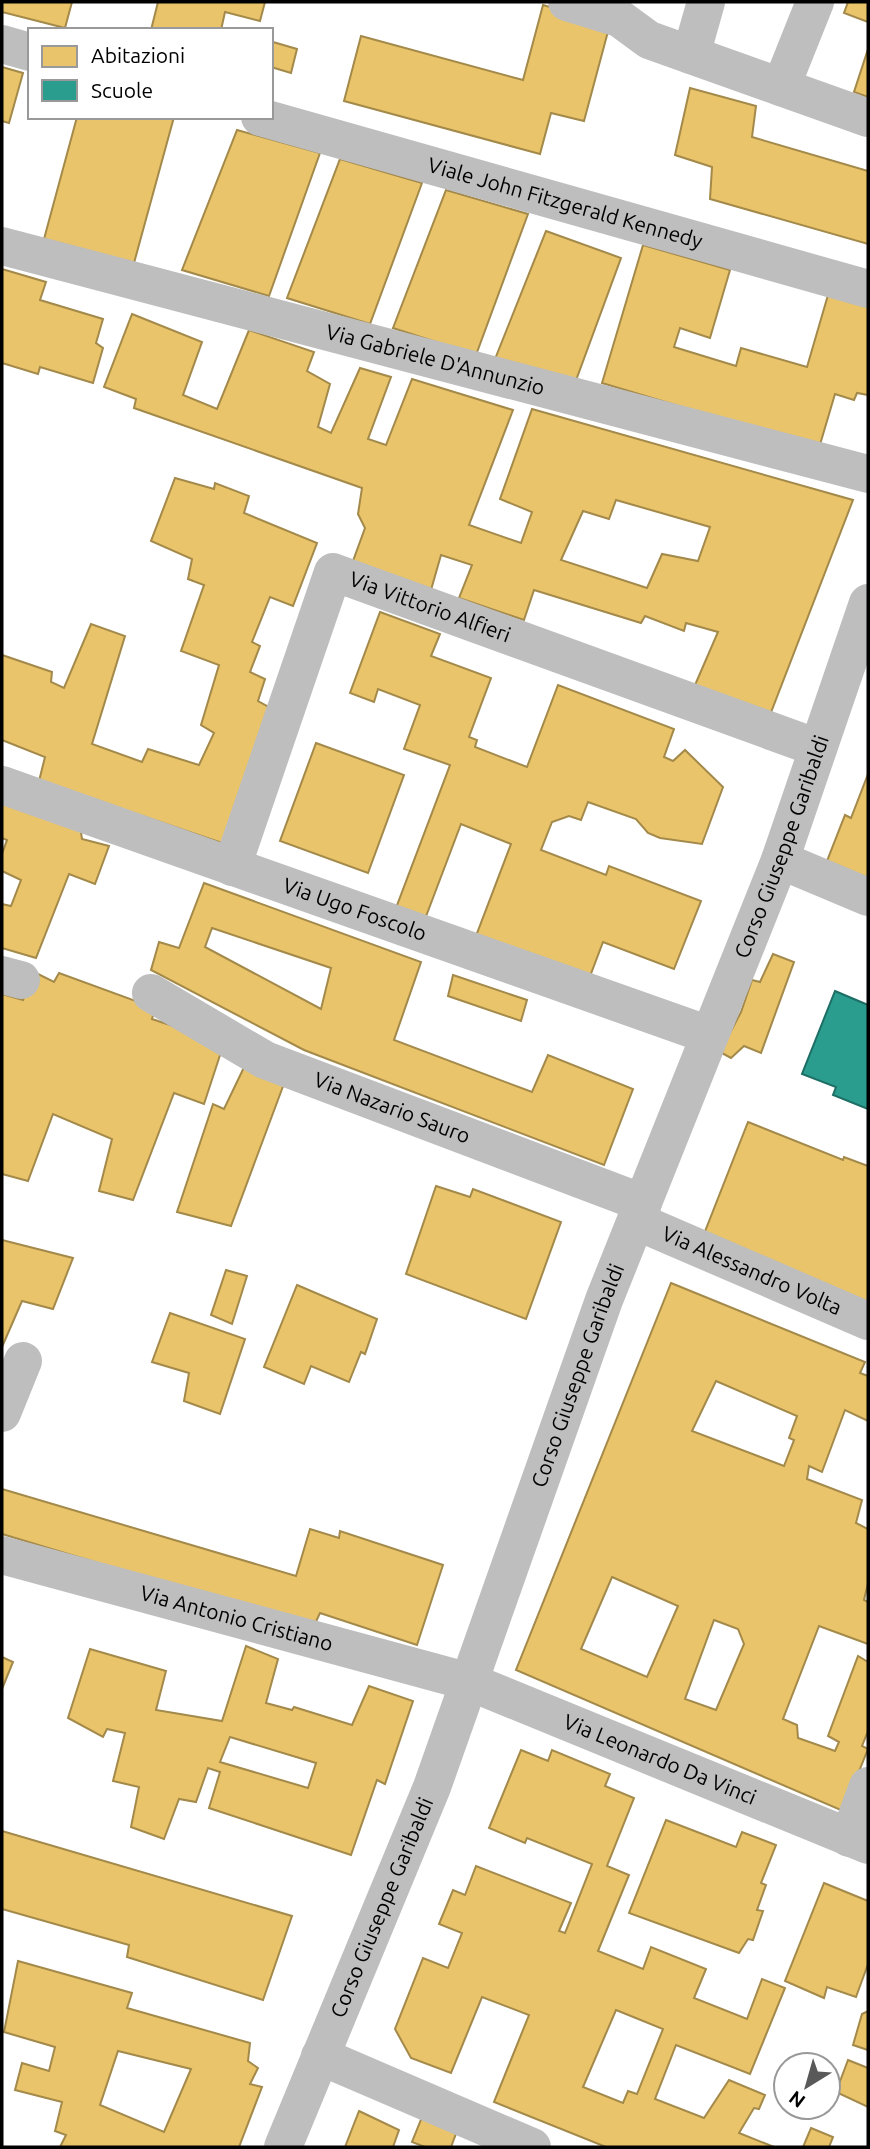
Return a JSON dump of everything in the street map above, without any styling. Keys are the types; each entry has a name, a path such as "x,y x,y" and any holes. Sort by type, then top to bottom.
{"street":[{"path":"567,2 619,18 649,40 868,118"},
{"path":"691,55 706,2"},
{"path":"781,87 815,2"},
{"path":"2,44 28,51"},
{"name":"Viale John Fitzgerald Kennedy","path":"267,119 868,289"},
{"name":"Via Gabriele D'Annunzio","path":"2,246 868,474"},
{"name":"Via Vittorio Alfieri","path":"232,867 333,572 818,748"},
{"name":"Corso Giuseppe Garibaldi","path":"283,2147 432,1787 482,1687 604,1300 780,860 868,603"},
{"name":"Via Ugo Foscolo","path":"2,785 709,1035"},
{"path":"780,860 868,897"},
{"name":"Via Nazario Sauro","path":"151,993 265,1060 639,1212"},
{"name":"Via Alessandro Volta","path":"639,1212 868,1321"},
{"path":"2,1413 23,1361"},
{"name":"Via Antonio Cristiano","path":"2,1555 482,1687"},
{"name":"Via Leonardo Da Vinci","path":"482,1687 859,1841 868,1786"},
{"path":"320,2056 532,2147"}],"building: Abitazioni":[{"path":"2,2 72,2 65,28 2,12"},
{"path":"158,2 265,2 260,21 225,12 221,28 152,28"},
{"path":"848,2 868,2 868,22 844,13"},
{"path":"543,5 610,24 584,121 551,113 540,154 344,101 361,36 523,80"},
{"path":"273,42 297,49 291,73 273,68"},
{"path":"868,49 868,97 854,92"},
{"path":"2,67 23,73 9,123 2,121"},
{"path":"690,88 756,106 752,137 868,171 868,244 710,199 712,167 675,155"},
{"path":"76,119 173,119 134,263 44,239"},
{"path":"237,130 320,153 269,296 182,270"},
{"path":"340,159 422,183 370,324 287,298"},
{"path":"446,190 528,214 476,355 393,328"},
{"path":"546,231 621,258 575,383 495,359"},
{"path":"643,245 730,270 710,338 680,328 674,347 736,366 741,348 807,367 828,295 868,307 868,395 857,393 854,400 835,394 819,448 602,383"},
{"path":"2,269 46,282 40,300 103,319 96,343 103,348 93,383 40,367 38,374 2,363"},
{"path":"132,314 202,342 183,395 217,409 249,330 314,352 307,371 330,384 318,427 331,433 360,368 391,377 368,439 386,445 412,379 513,410 469,525 521,543 532,512 500,499 532,409 853,500 770,715 695,685 718,632 686,623 684,631 645,616 641,623 534,590 524,620 459,598 472,565 441,555 431,590 353,561 365,528 358,514 362,488 134,408 136,399 104,387","holes":["616,500 710,527 698,561 662,554 647,588 561,560 583,511 609,519"]},
{"path":"175,478 214,489 215,483 249,496 244,513 317,543 293,606 270,597 252,642 260,646 250,672 265,679 258,701 276,711 228,845 39,781 45,757 2,740 2,655 52,672 51,682 64,688 91,624 125,636 92,744 142,762 148,749 199,765 214,733 201,725 219,665 181,651 204,585 188,579 192,559 151,541"},
{"path":"380,612 440,634 431,656 491,678 469,737 477,740 475,747 527,767 558,685 674,729 664,757 673,761 685,750 723,787 702,844 660,838 648,833 636,819 588,802 581,820 569,816 552,822 541,850 606,875 609,866 701,901 674,969 603,942 589,979 476,936 511,844 461,824 425,919 396,908 450,765 404,749 420,705 378,689 374,702 350,693"},
{"path":"316,743 404,775 368,873 280,841"},
{"path":"868,774 868,878 827,861 845,815 851,818"},
{"path":"2,798 80,825 82,839 109,846 95,884 69,874 36,958 2,948 2,904 11,906 21,880 2,871 2,854 7,840 2,838"},
{"path":"204,883 421,962 394,1040 532,1092 548,1055 633,1089 604,1165 304,1050 151,970 159,942 179,948","holes":["212,928 331,968 321,1009 205,947"]},
{"path":"773,954 794,962 761,1053 744,1046 731,1058 720,1052 741,1012 752,980 760,982"},
{"path":"34,972 54,982 59,973 155,1008 152,1019 224,1043 204,1104 174,1093 133,1200 99,1191 112,1139 53,1114 28,1181 2,1174 2,994 23,1000"},
{"path":"453,975 527,1000 521,1021 448,996"},
{"path":"248,1059 285,1081 231,1226 177,1212 213,1104 224,1109"},
{"path":"748,1122 843,1160 844,1157 868,1166 868,1302 704,1234"},
{"path":"436,1186 470,1197 473,1189 561,1222 526,1319 406,1274"},
{"path":"2,1240 73,1258 53,1309 22,1301 2,1347"},
{"path":"226,1270 247,1276 232,1324 211,1315"},
{"path":"671,1283 865,1362 860,1373 868,1376 868,1421 845,1410 822,1472 809,1466 807,1479 862,1500 856,1523 868,1529 868,1583 864,1600 868,1602 868,1644 819,1626 783,1719 797,1725 798,1738 835,1751 839,1742 828,1736 858,1656 868,1662 868,1731 862,1746 868,1749 843,1811 516,1670","holes":["716,1381 797,1416 789,1438 794,1440 784,1466 692,1431","612,1577 678,1606 647,1677 581,1649","714,1620 738,1629 744,1644 716,1710 685,1699"]},
{"path":"297,1285 377,1319 365,1354 361,1352 349,1382 311,1366 304,1384 264,1367"},
{"path":"170,1313 245,1339 220,1414 184,1401 189,1373 152,1362"},
{"path":"2,1489 296,1576 310,1529 339,1538 340,1531 443,1565 417,1645 320,1613 313,1628 2,1534"},
{"path":"246,1646 278,1659 266,1703 292,1710 294,1707 352,1725 369,1686 413,1701 385,1784 377,1780 351,1855 209,1808 220,1772 208,1768 196,1802 179,1799 164,1839 131,1827 139,1787 113,1781 125,1733 107,1729 103,1737 68,1718 90,1649 166,1671 156,1710 222,1721","holes":["230,1737 316,1763 308,1788 220,1762"]},
{"path":"2,1657 13,1662 2,1689"},
{"path":"521,1750 548,1761 552,1750 610,1774 605,1786 634,1798 607,1866 629,1875 598,1951 643,1969 651,1947 706,1969 694,1998 747,2019 762,1979 785,1988 750,2074 676,2045 655,2099 704,2118 729,2080 765,2095 759,2109 754,2108 739,2133 774,2147 606,2147 494,2102 529,2015 482,1997 451,2073 411,2058 395,2029 423,1958 448,1968 462,1933 439,1924 453,1890 465,1895 476,1866 571,1903 559,1931 565,1933 592,1864 527,1838 525,1843 489,1828","holes":["616,2010 663,2029 637,2094 628,2091 623,2103 583,2087"]},
{"path":"666,1820 736,1847 742,1832 776,1845 761,1883 766,1885 757,1910 763,1911 753,1940 748,1939 739,1953 629,1913"},
{"path":"2,1831 292,1916 263,2000 127,1957 129,1945 2,1909"},
{"path":"824,1883 868,1901 868,1964 856,1997 827,1987 824,1998 785,1981"},
{"path":"18,1961 132,1993 127,2008 250,2043 248,2061 258,2068 250,2084 262,2087 239,2147 60,2147 66,2135 55,2131 62,2102 15,2090 22,2063 49,2071 55,2047 4,2032","holes":["118,2051 191,2069 164,2132 100,2105"]},
{"path":"868,2011 868,2050 853,2045 862,2014"},
{"path":"848,2060 868,2068 868,2107 842,2095 842,2076"},
{"path":"359,2111 399,2130 393,2147 345,2147"},
{"path":"422,2117 457,2131 451,2147 425,2147 412,2142"},
{"path":"811,2128 833,2137 829,2147 803,2147"}],"building: Scuole":[{"path":"835,991 868,1005 868,1109 833,1095 836,1087 802,1074"}]}
